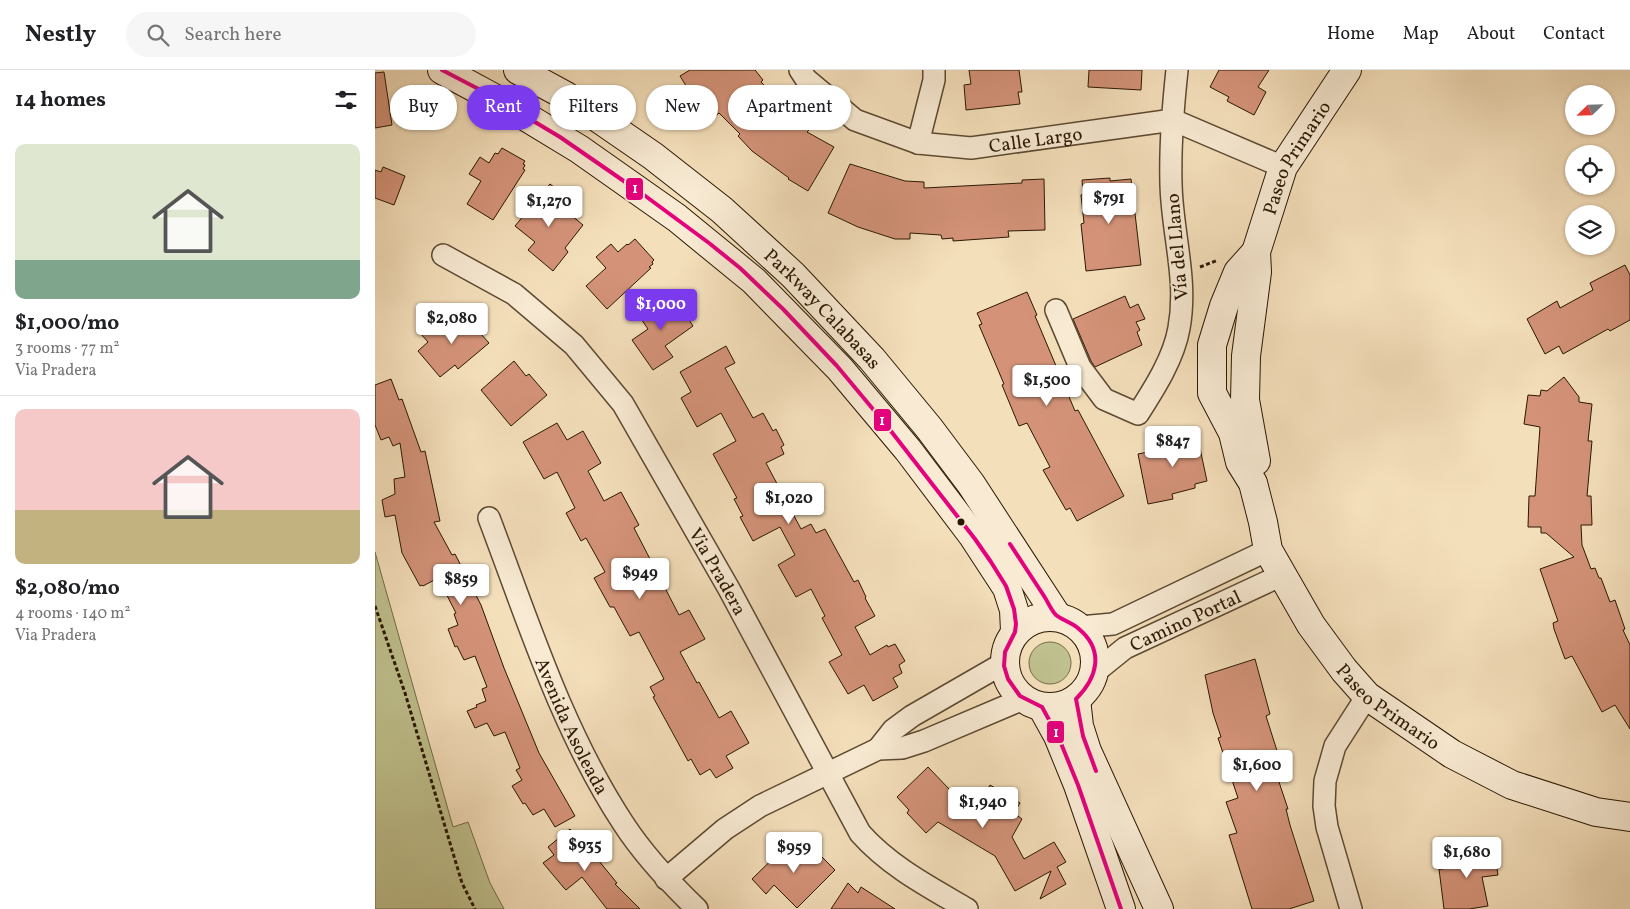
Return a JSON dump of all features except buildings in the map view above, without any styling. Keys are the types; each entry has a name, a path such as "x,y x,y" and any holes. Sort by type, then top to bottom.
{"street":[{"name":"Parkway Calabasas","path":"442,70 505,104 579,149 677,218 754,281 840,369 908,450 967,529 1007,588 1014,610 1015,631"},
{"name":"Parkway Calabasas","path":"519,70 566,96 653,156 722,210 793,275 872,359 929,428 971,484 1068,622"},
{"name":"Calle Largo","path":"800,70 806,79 855,120 918,143 971,148 1173,120"},
{"path":"918,143 934,80 934,70"},
{"name":"Vía del Llano","path":"1056,310 1080,368 1104,400 1138,414 1164,372 1179,330 1183,286 1171,185 1177,70"},
{"name":"Paseo Primario","path":"1347,70 1283,167 1256,252 1257,272 1246,356 1245,400 1257,458 1253,483 1268,550 1311,625 1343,670 1367,696 1452,754 1512,785 1596,812 1630,817"},
{"path":"1173,120 1283,167"},
{"name":"Via Pradera","path":"443,255 514,294 574,345 623,404 729,589 860,833 875,850 923,884 967,909"},
{"name":"Avenida Asoleada","path":"489,518 562,709 583,754 623,824 667,879 697,909"},
{"name":"Camino Portal","path":"1068,622 1113,624 1268,550"},
{"name":"Camino Portal","path":"1094,673 1125,648 1283,575"},
{"path":"667,879 732,824 760,806 878,749 902,748 955,728 1033,703 1054,707 1066,705 1076,699 1086,689 1094,673 1093,649 1088,637 1068,622 1041,616 1027,622 1015,631 1008,642 1004,656 1004,669 1009,682 1033,703 1058,736 1078,785 1121,909"},
{"path":"878,749 893,730 912,716 1004,663"},
{"path":"1351,909 1327,827 1324,806 1325,781 1335,746 1367,696"},
{"path":"941,699 939,708 941,717 947,724 955,728"},
{"path":"1076,699 1079,726 1087,751 1159,909"}],"path":[{"path":"1197,268 1218,260 1227,261"},
{"path":"375,606 405,692 462,883 475,909"}],"green space":[{"path":"375,552 453,827 468,822 490,883 504,909 375,909"},
{"path":"1050,642 1065,648 1071,663 1065,678 1050,684 1035,678 1029,663 1035,648"}],"transit line":[{"name":"1","path":"442,70 490,95 560,137 709,243 740,268 783,309 837,366 887,426 975,539 1006,586 1014,609 1016,624 1015,632 1005,652 1004,666 1008,679 1020,696 1042,707 1058,736 1078,785 1121,909"},
{"name":"1","path":"1010,544 1054,613 1079,629 1092,646 1095,655 1093,673 1089,682 1076,699 1083,736 1096,771"}]}
